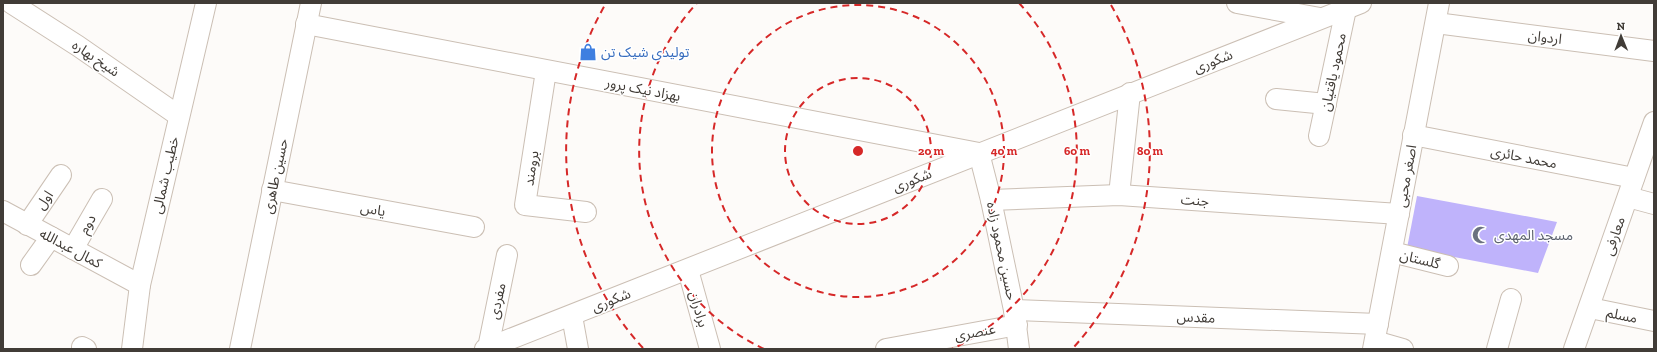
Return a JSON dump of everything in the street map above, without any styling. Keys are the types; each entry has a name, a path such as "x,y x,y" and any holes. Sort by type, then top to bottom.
{"street":[{"name":"شیخ بهاره","path":"11,3 78,46 179,116"},
{"name":"حسین طاهری","path":"240,349 311,3"},
{"path":"1237,3 1320,18"},
{"name":"اصغر محبی","path":"1375,338 1439,3"},
{"name":"خطیب شمالی","path":"132,349 140,285 204,4"},
{"name":"شکوری","path":"486,349 1353,6"},
{"name":"محمود یاقتیان","path":"1320,136 1326,104 1353,6"},
{"name":"اردوان","path":"1436,23 1654,51"},
{"name":"بهزاد نیک پرور","path":"306,24 980,153"},
{"name":"برومند","path":"546,71 525,205 586,212"},
{"path":"1119,195 1130,93"},
{"path":"1276,99 1326,104"},
{"name":"معارفی","path":"1574,349 1590,308 1654,122"},
{"name":"محمد حائری","path":"1414,135 1634,178"},
{"name":"حسین محمود زاده","path":"980,153 1015,317 1019,349"},
{"name":"اول","path":"27,225 61,175"},
{"name":"یاس","path":"272,190 474,227"},
{"name":"جنت","path":"991,200 1119,195 1399,214"},
{"path":"1628,197 1654,204"},
{"name":"دوم","path":"73,249 102,199"},
{"name":"کمال عبدالله","path":"3,211 140,285"},
{"path":"31,265 51,237"},
{"name":"گلستان","path":"1392,252 1448,266"},
{"name":"مفردی","path":"486,349 507,255"},
{"name":"برادران","path":"688,270 710,349"},
{"path":"1497,349 1511,299"},
{"name":"مسلم","path":"1590,308 1654,321"},
{"path":"572,316 578,349"},
{"name":"مقدس","path":"1015,317 1375,338 1403,349"},
{"name":"عنصری","path":"886,349 951,343 1015,317"}],"building":[{"name":"مسجد المهدی","path":"1417,196 1557,222 1538,273 1407,248"}],"place":[{"name":"تولیدی شیک تن","path":"588,52"},
{"name":"مسجد المهدی","path":"1481,235"}]}
